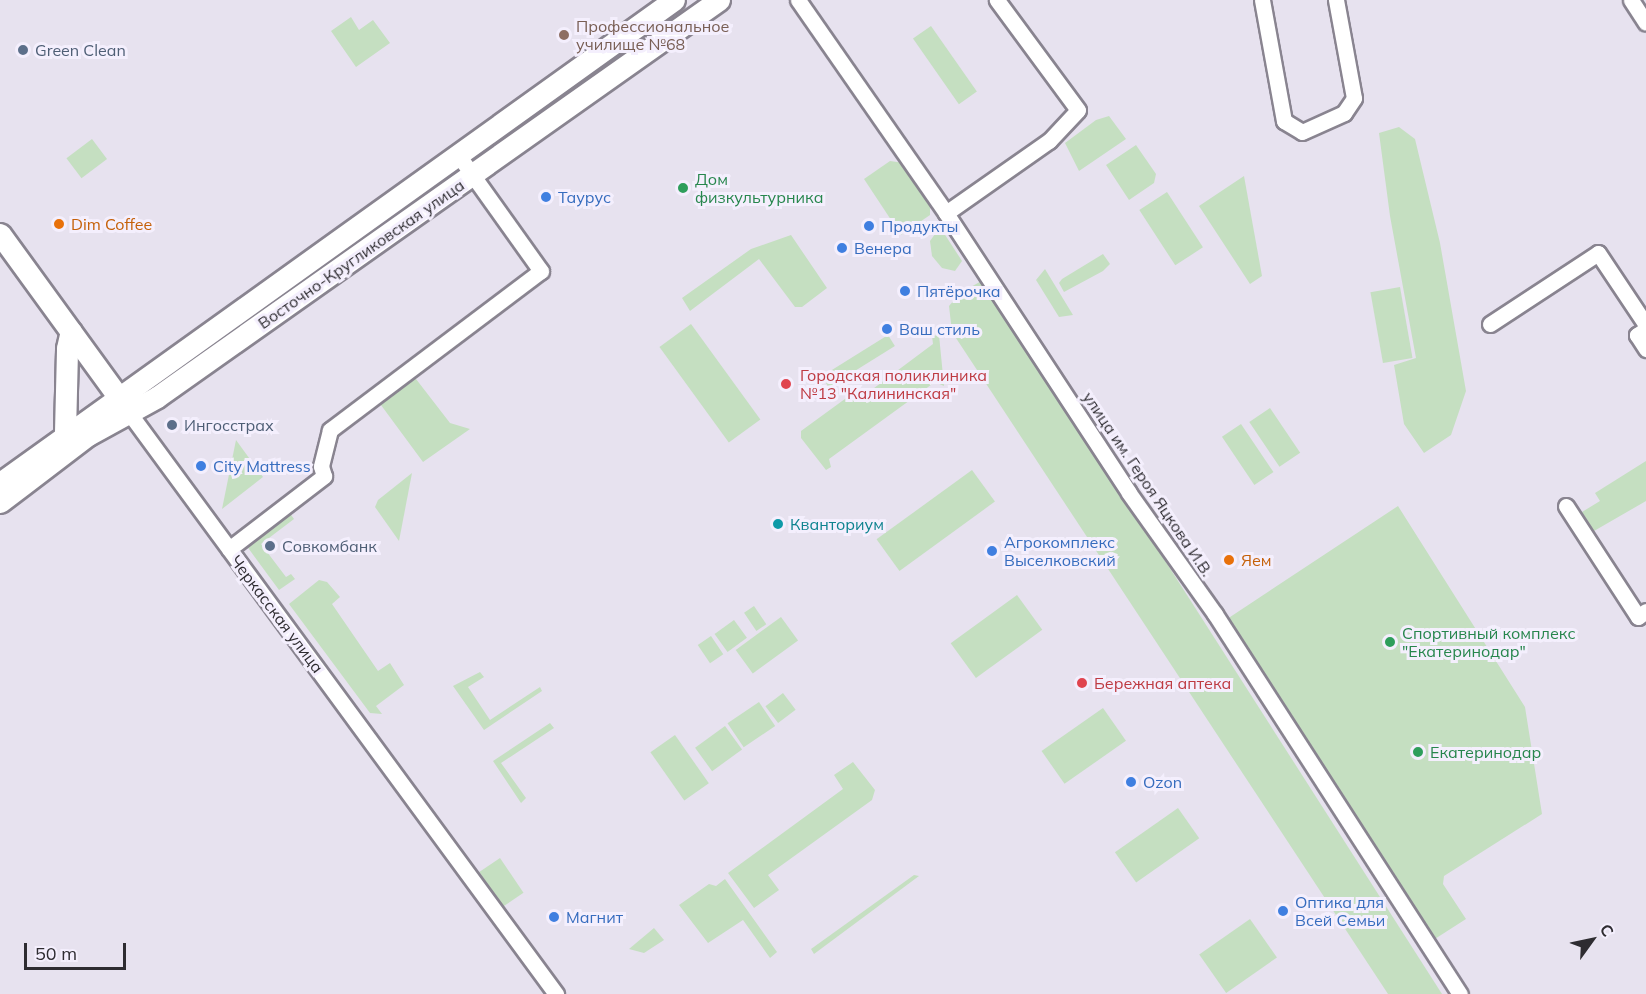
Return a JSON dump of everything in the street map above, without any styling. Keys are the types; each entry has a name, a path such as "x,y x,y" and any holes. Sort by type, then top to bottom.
{"street":[{"name":"Восточно-Кругликовская улица","path":"0,483 65,432 459,156 674,0"},
{"name":"Восточно-Кругликовская улица","path":"0,502 88,435 130,414 472,177 719,0"},
{"path":"946,213 1049,141 1078,111 997,0"},
{"path":"1262,0 1284,121 1302,132 1344,113 1354,98 1336,0"},
{"path":"1631,0 1646,23"},
{"name":"улица им. Героя Яцкова И.В.","path":"802,1 946,213 1129,493 1215,614 1460,994"},
{"path":"229,549 324,476 321,466 330,430 541,271 459,156"},
{"name":"Черкасская улица","path":"0,234 556,994"},
{"path":"1490,324 1598,252 1643,330 1646,349"},
{"path":"65,432 67,348 71,331"},
{"path":"1566,506 1638,617 1646,611"}],"green space":[{"path":"351,17 359,30 373,20 390,43 356,67 331,31"},
{"path":"931,26 977,92 959,104 913,39"},
{"path":"1109,116 1126,139 1079,171 1065,143 1096,120"},
{"path":"1399,127 1415,139 1440,243 1466,391 1451,435 1424,453 1404,424 1394,365 1416,358 1390,216 1379,133"},
{"path":"92,139 107,159 81,178 66,158"},
{"path":"1136,145 1156,174 1154,183 1129,200 1106,165"},
{"path":"890,161 904,163 930,202 930,215 901,235 864,179"},
{"path":"1244,176 1262,276 1250,284 1199,206"},
{"path":"1167,192 1203,247 1175,265 1139,210"},
{"path":"940,227 962,261 955,271 942,268 932,256 930,241"},
{"path":"791,235 827,288 802,307 795,307 759,259 690,311 682,298 751,249"},
{"path":"1103,254 1110,264 1103,271 1064,292 1059,283 1062,279"},
{"path":"1045,269 1073,315 1059,317 1036,280"},
{"path":"985,279 1442,994 1388,994 952,332 949,306 960,293"},
{"path":"1400,287 1413,358 1383,363 1370,292"},
{"path":"691,324 760,419 729,442 659,347"},
{"path":"888,335 895,346 829,387 822,376"},
{"path":"939,335 944,386 935,382 829,459 831,467 826,470 801,438 801,431 849,396 858,400 933,344 932,336"},
{"path":"410,378 416,379 450,423 470,429 423,462 378,401"},
{"path":"1270,408 1300,453 1279,467 1249,422"},
{"path":"1241,424 1273,472 1254,485 1222,437"},
{"path":"236,440 263,477 222,509"},
{"path":"1646,461 1646,501 1594,531 1582,512 1600,501 1595,493"},
{"path":"972,470 995,502 899,571 877,539"},
{"path":"412,473 399,541 375,507 378,500"},
{"name":"Екатеринодар","path":"1398,506 1525,707 1542,814 1444,876 1443,884 1466,919 1427,944 1221,623"},
{"path":"289,512 294,519 261,544 286,577 291,574 295,579 279,590 246,545"},
{"path":"319,580 327,582 340,597 332,604 378,671 390,663 404,685 376,706 382,714 370,713 289,604"},
{"path":"1017,595 1042,630 976,678 951,643"},
{"path":"754,606 766,624 756,631 744,613"},
{"path":"781,617 798,640 753,673 736,650"},
{"path":"734,620 747,638 728,652 715,634"},
{"path":"711,636 723,654 710,663 698,645"},
{"path":"480,672 484,677 468,687 490,720 540,687 542,691 484,730 453,686"},
{"path":"783,693 796,710 778,723 765,706"},
{"path":"759,702 775,726 744,747 727,723"},
{"path":"1103,708 1126,741 1065,784 1042,751"},
{"path":"550,723 554,728 501,763 526,798 521,803 493,761"},
{"path":"725,726 742,749 712,771 695,748"},
{"path":"675,735 709,783 684,801 650,752"},
{"path":"853,762 875,790 872,800 768,875 779,890 754,908 728,873 843,789 834,775"},
{"path":"1178,808 1199,838 1136,882 1115,852"},
{"path":"500,858 523,893 503,907 479,872"},
{"path":"914,875 919,876 814,954 811,949"},
{"path":"725,879 777,952 770,958 743,920 708,943 679,905 709,884 716,886"},
{"path":"1250,919 1277,958 1226,993 1199,955"},
{"path":"654,928 664,940 644,953 629,949"}],"place":[{"name":"Профессиональное училище №68","path":"564,35"},
{"name":"Green Clean","path":"23,50"},
{"name":"Дом физкультурника","path":"683,188"},
{"name":"Таурус","path":"546,197"},
{"name":"Dim Coffee","path":"59,224"},
{"name":"Продукты","path":"869,226"},
{"name":"Венера","path":"842,248"},
{"name":"Пятёрочка","path":"905,291"},
{"name":"Ваш стиль","path":"887,329"},
{"name":"Городская поликлиника №13 \"Калининская\"","path":"786,384"},
{"name":"Ингосстрах","path":"172,425"},
{"name":"City Mattress","path":"201,466"},
{"name":"Кванториум","path":"778,524"},
{"name":"Совкомбанк","path":"270,546"},
{"name":"Агрокомплекс Выселковский","path":"992,551"},
{"name":"Яем","path":"1229,560"},
{"name":"Спортивный комплекс \"Екатеринодар\"","path":"1390,642"},
{"name":"Бережная аптека","path":"1082,683"},
{"name":"Екатеринодар","path":"1418,752"},
{"name":"Ozon","path":"1131,782"},
{"name":"Оптика для Всей Семьи","path":"1283,911"},
{"name":"Магнит","path":"554,917"}]}
